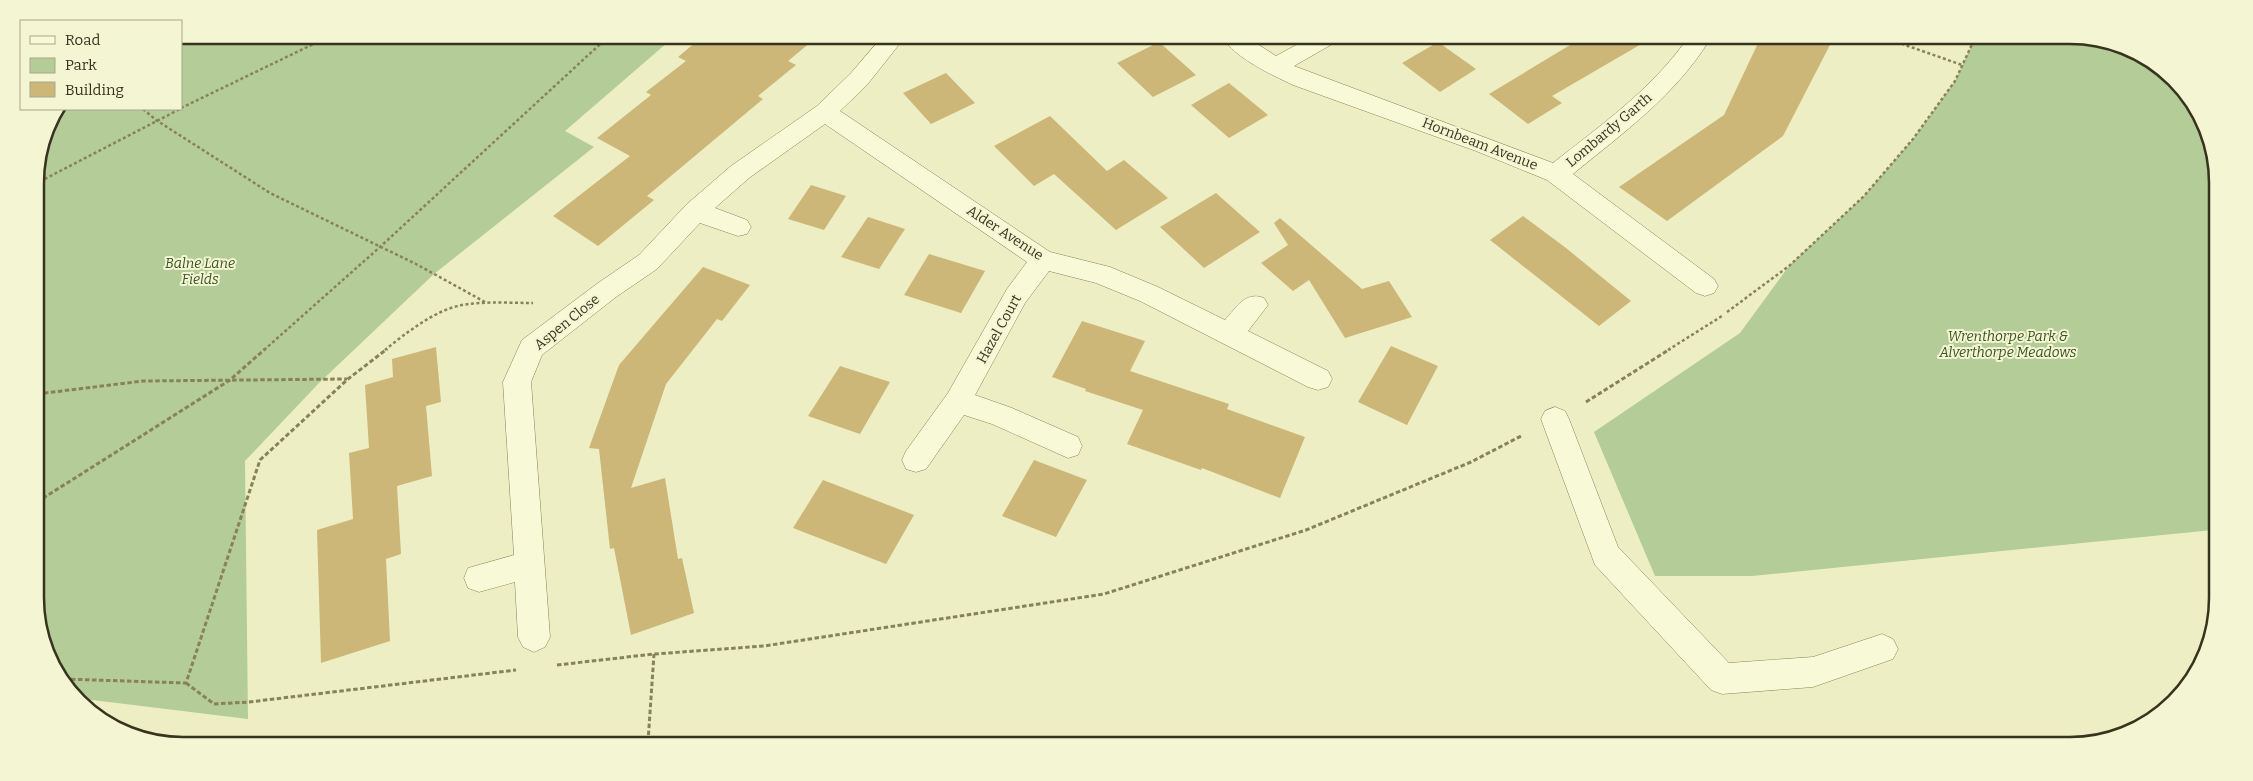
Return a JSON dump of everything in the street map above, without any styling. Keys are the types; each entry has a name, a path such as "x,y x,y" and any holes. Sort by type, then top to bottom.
{"street":[{"name":"Aspen Close","path":"534,637 517,382 532,348 607,290 648,262 696,211 740,172 825,112 859,79 888,44"},
{"name":"Hornbeam Avenue","path":"1242,44 1275,67 1301,79 1484,145 1556,174 1705,286"},
{"path":"1275,67 1315,44"},
{"name":"Lombardy Garth","path":"1556,174 1647,100 1690,54 1696,44"},
{"name":"Alder Avenue","path":"825,112 1043,260 1101,274 1149,294 1230,333 1318,379"},
{"path":"696,211 738,227"},
{"name":"Hazel Court","path":"916,460 958,401 1016,296 1043,260"},
{"path":"1230,333 1255,305"},
{"path":"958,401 1002,416 1068,446"},
{"path":"1555,419 1606,555 1722,679 1813,672 1882,649"},
{"path":"479,578 529,564"}],"path":[{"path":"182,107 313,44"},
{"path":"44,498 230,380 380,247 599,44"},
{"path":"1902,44 1962,65"},
{"path":"555,666 654,654 764,646 1104,594 1306,530 1470,462 1595,398 1708,326 1789,266 1864,196 1912,139 1955,81 1972,44"},
{"path":"144,110 156,120 270,193 486,302"},
{"path":"44,179 176,110"},
{"path":"186,683 260,460 348,379 418,324 460,305 486,302 538,303"},
{"path":"44,393 143,381 348,379"},
{"path":"648,737 654,654"},
{"path":"69,679 186,683 214,704 249,702 526,669"}],"green space":[{"name":"Balne Lane Fields","path":"182,44 666,44 565,131 594,147 434,274 319,383 245,461 248,719 87,699 67,676 51,643 46,626 44,608 44,173 48,147 54,129 64,110 182,110"},
{"name":"Wrenthorpe Park & Alverthorpe Meadows","path":"1972,44 2089,45 2124,54 2155,72 2169,84 2191,113 2207,155 2209,182 2209,530 1752,576 1655,576 1594,432 1740,333 1789,266 1864,196 1913,139 1955,81"}],"building":[{"path":"693,44 809,44 788,61 796,65 758,96 763,99 647,196 654,200 598,246 553,216 630,156 597,138 651,95 646,92 686,61 678,57"},
{"path":"1155,44 1161,44 1196,75 1153,97 1117,63"},
{"path":"1435,44 1441,44 1476,69 1440,92 1402,63"},
{"path":"1572,44 1641,44 1552,96 1562,103 1528,124 1489,94"},
{"path":"1758,44 1830,44 1783,136 1667,221 1619,187 1724,115"},
{"path":"946,73 975,103 931,124 903,93"},
{"path":"1229,83 1268,115 1229,138 1191,105"},
{"path":"1050,116 1107,171 1124,160 1168,198 1116,230 1054,174 1034,186 994,146"},
{"path":"811,185 846,196 824,230 788,219"},
{"path":"1216,193 1260,232 1204,268 1160,227"},
{"path":"1523,216 1631,301 1599,326 1490,240"},
{"path":"868,217 905,229 879,269 841,257"},
{"path":"1280,218 1362,289 1389,281 1412,317 1345,338 1309,280 1293,291 1261,263 1288,245 1274,223"},
{"path":"929,254 985,271 961,313 904,295"},
{"path":"703,267 750,285 722,321 717,319 666,384 631,488 665,478 678,559 682,558 694,613 631,635 614,548 610,549 599,449 589,448 619,365"},
{"path":"1082,321 1145,341 1130,371 1229,404 1227,409 1305,437 1280,498 1202,468 1201,470 1127,444 1143,410 1085,391 1086,389 1052,377"},
{"path":"1391,346 1438,366 1407,425 1358,402"},
{"path":"436,347 441,402 426,406 432,476 397,486 401,554 386,559 390,641 321,663 317,530 353,519 349,453 369,448 365,385 393,377 392,359"},
{"path":"840,366 890,382 860,434 808,416"},
{"path":"1034,460 1087,480 1056,537 1002,516"},
{"path":"823,480 914,515 886,564 793,528"}]}
